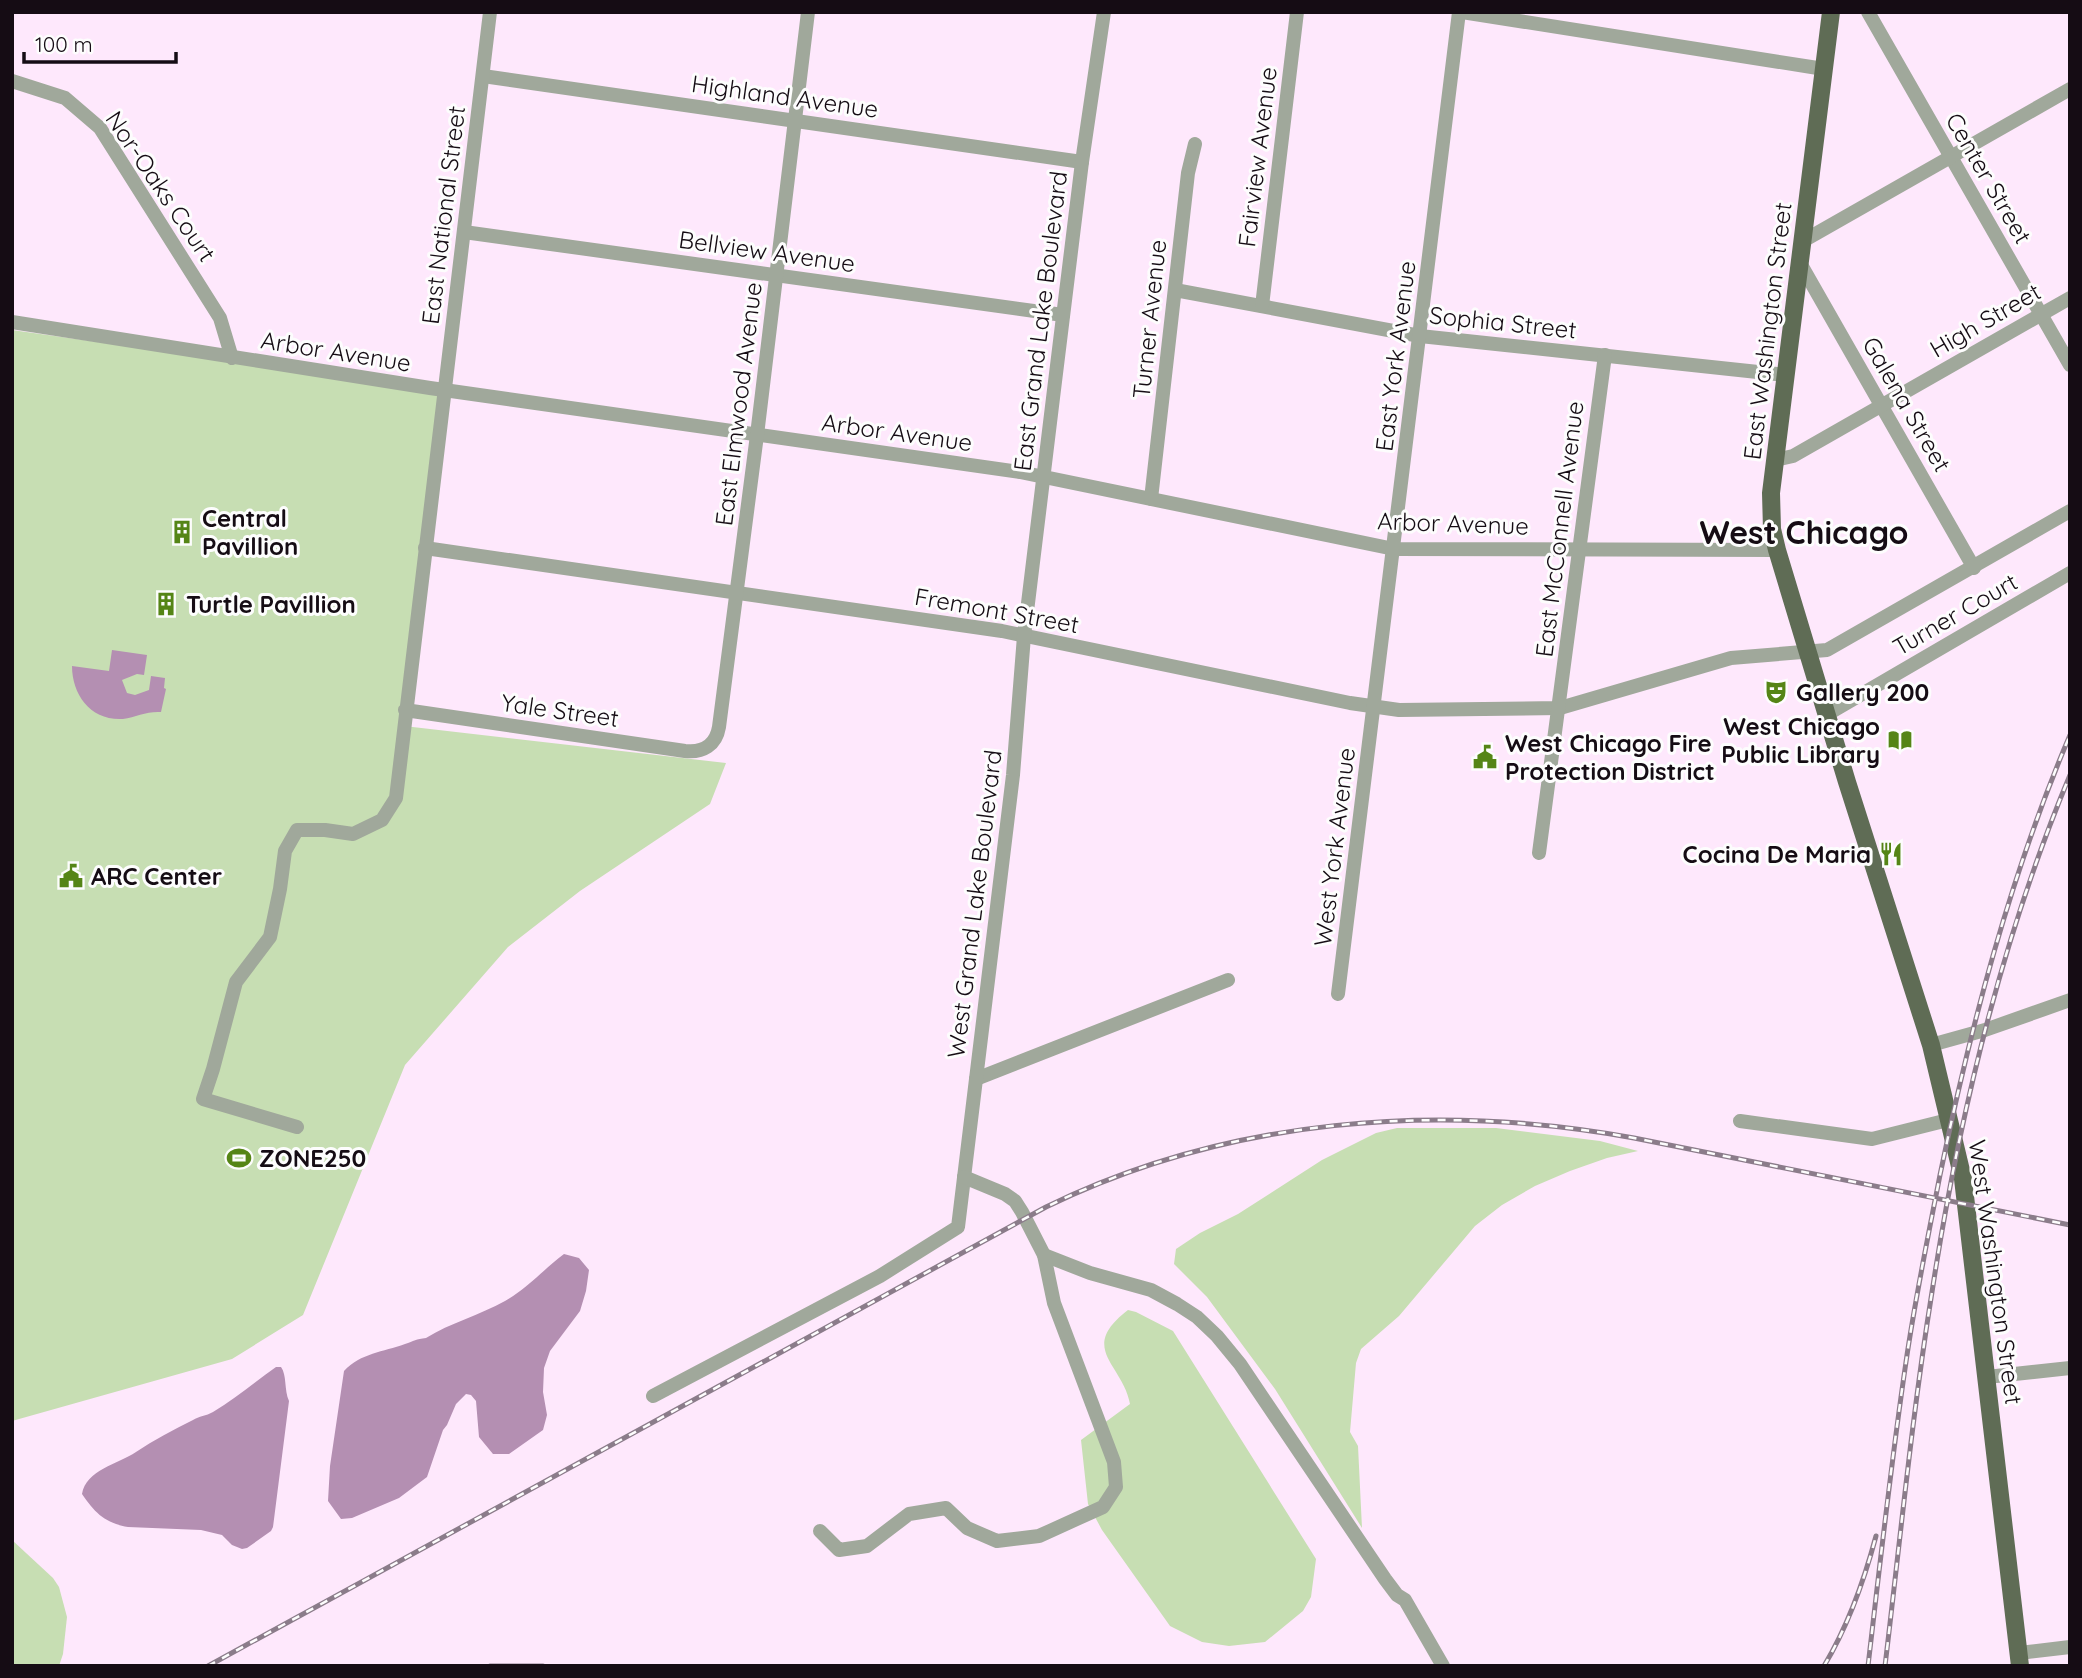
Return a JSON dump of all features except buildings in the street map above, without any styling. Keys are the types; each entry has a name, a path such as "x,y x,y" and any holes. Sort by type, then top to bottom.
{"main road":[{"name":"East Washington Street","path":"1807,653 1777,550 1770,508 1831,12"},
{"name":"West Washington Street","path":"1807,653 1931,1045 1963,1179 2020,1659"}],"street":[{"name":"East National Street","path":"297,1127 203,1099 214,1069 236,982 270,937 285,851 297,830 353,834 382,820 396,798 491,12"},
{"name":"East Elmwood Avenue","path":"707,747 715,740 719,727 808,12"},
{"name":"East Grand Lake Boulevard","path":"1024,636 1082,162 1104,12"},
{"name":"Fairview Avenue","path":"1262,306 1297,12"},
{"path":"1460,12 1824,69"},
{"name":"East York Avenue","path":"1374,706 1460,12"},
{"name":"Center Street","path":"1868,12 2070,365"},
{"name":"Highland Avenue","path":"483,76 1082,162"},
{"name":"Nor-Oaks Court","path":"12,81 65,98 100,128 220,318 232,358"},
{"path":"1803,240 2070,89"},
{"name":"Turner Avenue","path":"1151,499 1188,173 1195,144"},
{"name":"Bellview Avenue","path":"464,232 1063,316"},
{"name":"Galena Street","path":"1800,263 1974,568"},
{"name":"Sophia Street","path":"1175,290 1420,337 1786,375"},
{"name":"High Street","path":"1775,460 1793,456 2070,298"},
{"name":"Arbor Avenue","path":"12,322 445,391 1044,477 1394,549 1777,550"},
{"name":"East McConnell Avenue","path":"1539,853 1605,355"},
{"name":"Fremont Street","path":"425,548 1002,631 1350,703 1399,710 1560,708 1731,658 1827,650 2070,511"},
{"name":"Turner Court","path":"1826,715 2070,573"},
{"name":"West Grand Lake Boulevard","path":"653,1396 880,1276 958,1227 1013,775 1024,636"},
{"name":"West York Avenue","path":"1338,994 1374,706"},
{"name":"Yale Street","path":"405,710 685,751 699,751 707,747"},
{"path":"976,1079 1227,980"},
{"path":"1931,1045 1978,1032 2070,1000"},
{"path":"1740,1121 1872,1139 1948,1120"},
{"path":"820,1531 839,1550 867,1546 909,1514 946,1508 967,1528 997,1541 1039,1536 1103,1507 1116,1487 1114,1462 1054,1303 1044,1255 1015,1201 993,1188 964,1177"},
{"path":"1044,1255 1090,1273 1151,1290 1197,1317 1217,1336 1240,1364 1385,1579 1397,1595 1405,1600 1443,1666"},
{"path":"1987,1377 2070,1368"},
{"path":"2020,1659 2070,1647"}],"green space":[{"path":"12,330 445,391 404,726 726,763 710,804 580,891 508,947 405,1065 303,1315 232,1359 12,1421"},
{"path":"1397,1128 1496,1128 1600,1141 1638,1151 1570,1171 1535,1186 1502,1205 1475,1226 1399,1316 1361,1349 1356,1363 1350,1432 1358,1446 1362,1528 1275,1389 1207,1297 1174,1264 1176,1249 1200,1233 1238,1214 1322,1160 1376,1133"},
{"path":"1128,1310 1173,1331 1316,1559 1311,1597 1303,1611 1265,1642 1229,1646 1202,1642 1170,1626 1102,1530 1088,1504 1081,1440 1130,1404 1104,1346 1113,1324"},
{"path":"12,1540 53,1578 59,1587 67,1617 59,1666 12,1666"}],"shaded area":[{"path":"112,650 147,655 144,675 137,674 122,680 127,693 135,695 149,690 151,676 165,678 166,689 161,712 123,719 112,718 102,716 86,704 75,687 72,666 109,671"},
{"path":"564,1254 579,1258 589,1270 580,1311 550,1351 544,1368 543,1392 547,1415 543,1430 509,1454 493,1454 479,1437 476,1401 466,1394 456,1404 443,1430 427,1477 399,1498 352,1518 341,1519 328,1501 330,1466 344,1371 358,1360 426,1338 505,1301"},
{"path":"276,1367 283,1370 289,1401 271,1531 242,1549 232,1545 222,1535 201,1530 120,1525 101,1516 91,1507 82,1494 96,1473 195,1419 213,1412"}],"railway":[{"path":"1868,1666 1910,1338 1952,1119 1994,952 2029,842 2070,735"},
{"path":"1885,1666 1918,1385 1955,1160 1985,1029 2003,965 2045,837 2070,775"},
{"path":"208,1666 1046,1207 1115,1177 1187,1154 1260,1137 1334,1126 1409,1121 1485,1121 1560,1127 1634,1138 2070,1225"},
{"path":"1824,1666 1854,1603 1876,1536"},
{"path":"490,1666 543,1666"}],"place":[{"name":"Central Pavillion","path":"182,532"},
{"name":"Turtle Pavillion","path":"166,604"},
{"name":"Gallery 200","path":"1776,692"},
{"name":"West Chicago Public Library","path":"1900,740"},
{"name":"West Chicago Fire Protection District","path":"1485,757"},
{"name":"Cocina De Maria","path":"1891,854"},
{"name":"ARC Center","path":"71,876"},
{"name":"ZONE250","path":"239,1158"}],"district":[{"name":"West Chicago","path":"1804,532"}]}
